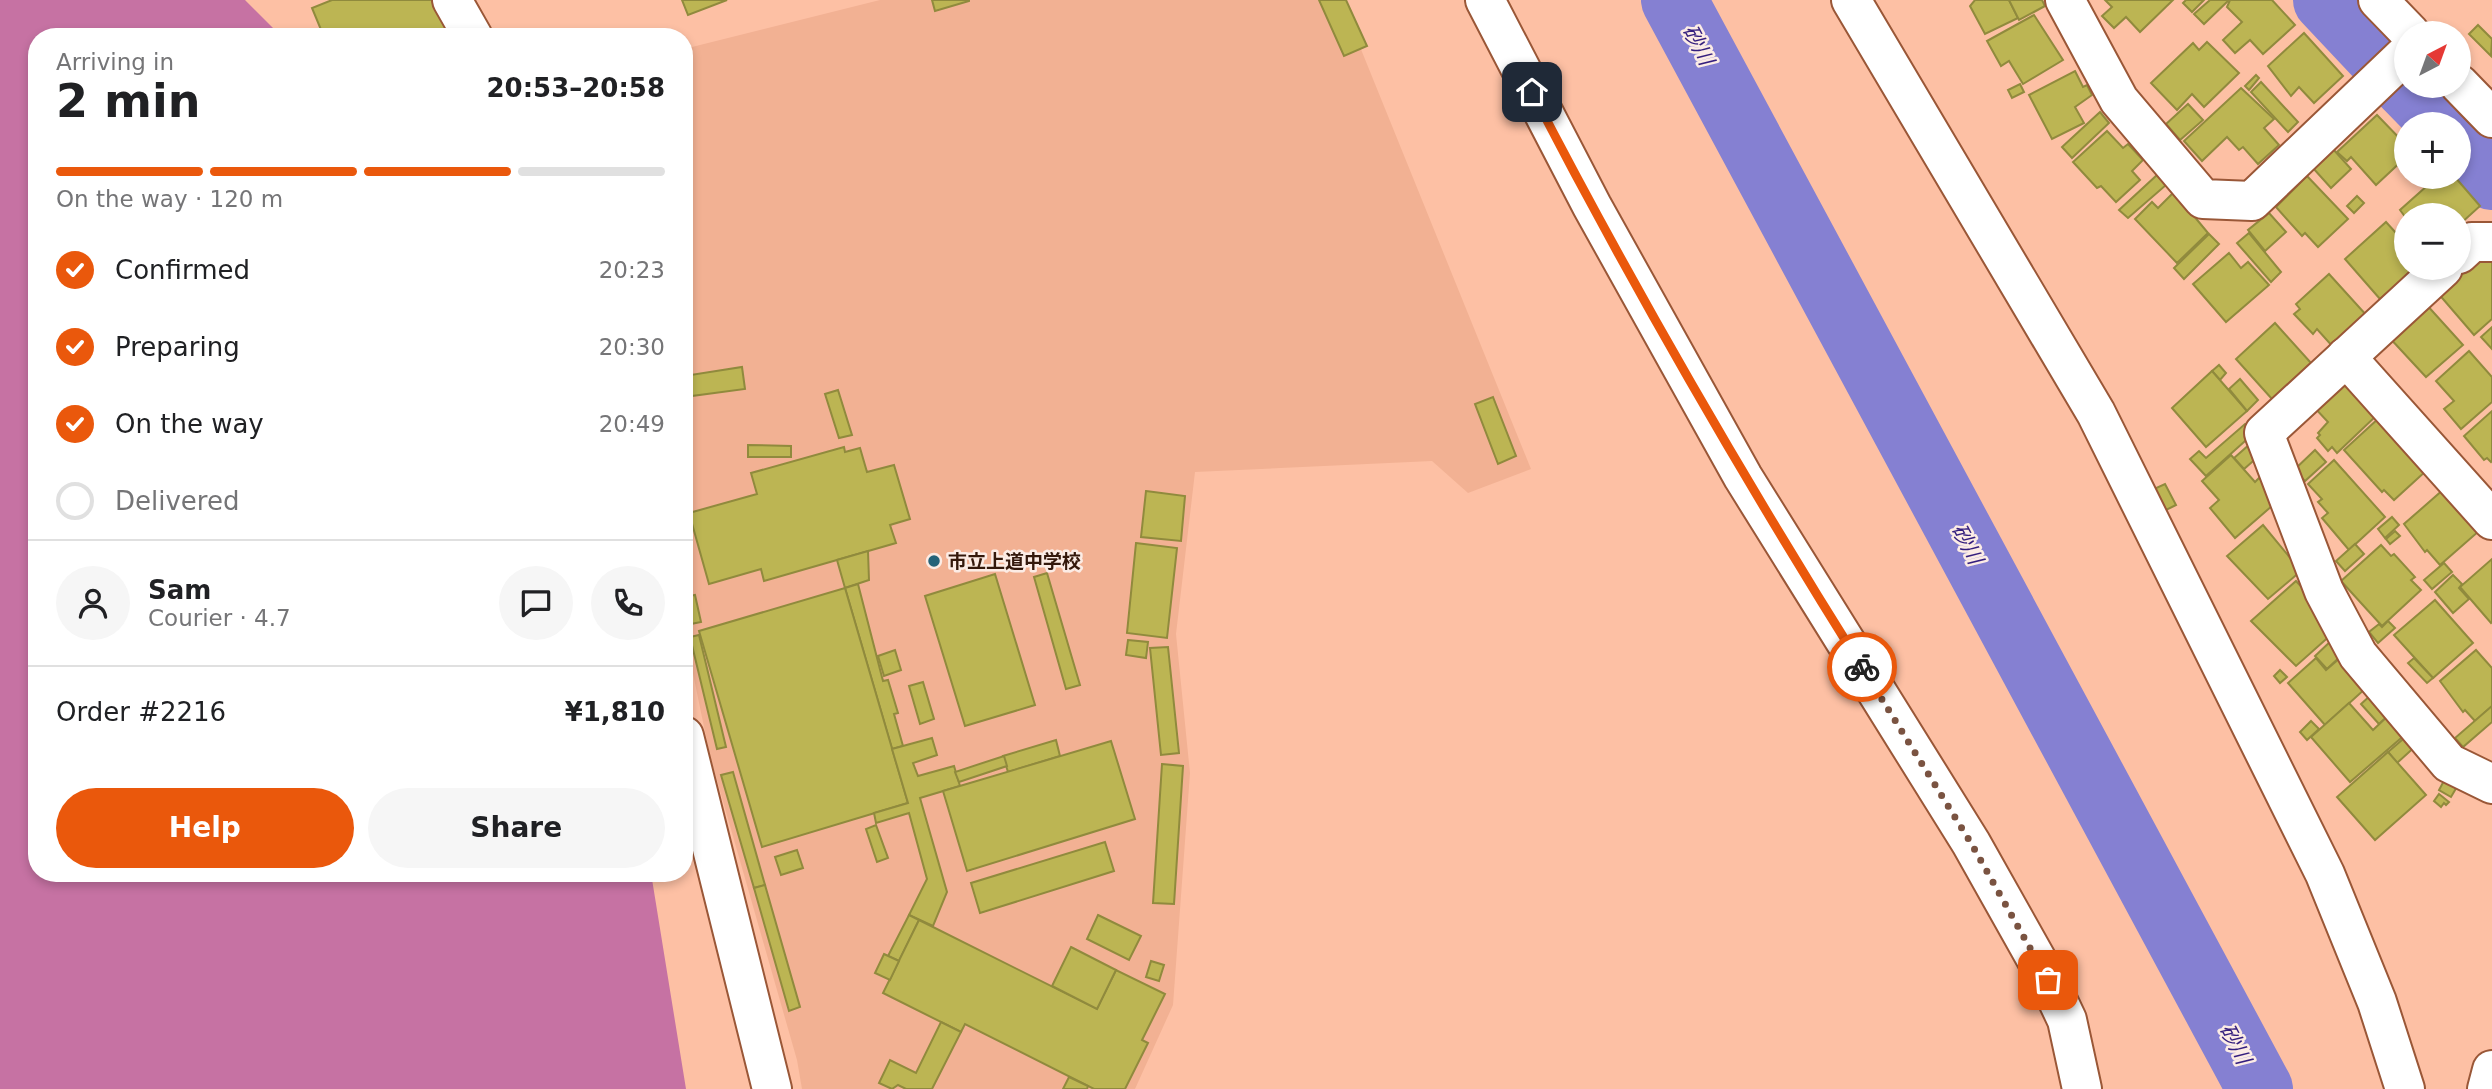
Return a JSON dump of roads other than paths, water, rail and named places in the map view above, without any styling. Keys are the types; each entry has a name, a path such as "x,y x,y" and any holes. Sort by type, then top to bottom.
{"street":[{"path":"453,0 468,28"},
{"path":"1485,0 1592,206 1743,477 1971,843 2048,980 2067,1020 2082,1089"},
{"path":"1852,0 2096,413 2325,874 2377,1002 2405,1089"},
{"path":"2066,0 2119,100 2203,199 2252,201 2394,65"},
{"path":"2378,0 2398,21"},
{"path":"2471,96 2492,118"},
{"path":"2471,243 2492,243"},
{"path":"2430,280 2264,433 2324,592 2358,655 2449,763 2492,783"},
{"path":"2346,357 2492,520"},
{"path":"693,772 772,1089"},
{"path":"2487,1089 2492,1070"}],"waterway":[{"name":"砂川","path":"1674,0 2260,1089"},
{"path":"2326,0 2394,72"},
{"path":"2419,98 2432,112"},
{"path":"2471,154 2492,177"}],"place":[{"name":"市立上道中学校","path":"934,561"}]}
